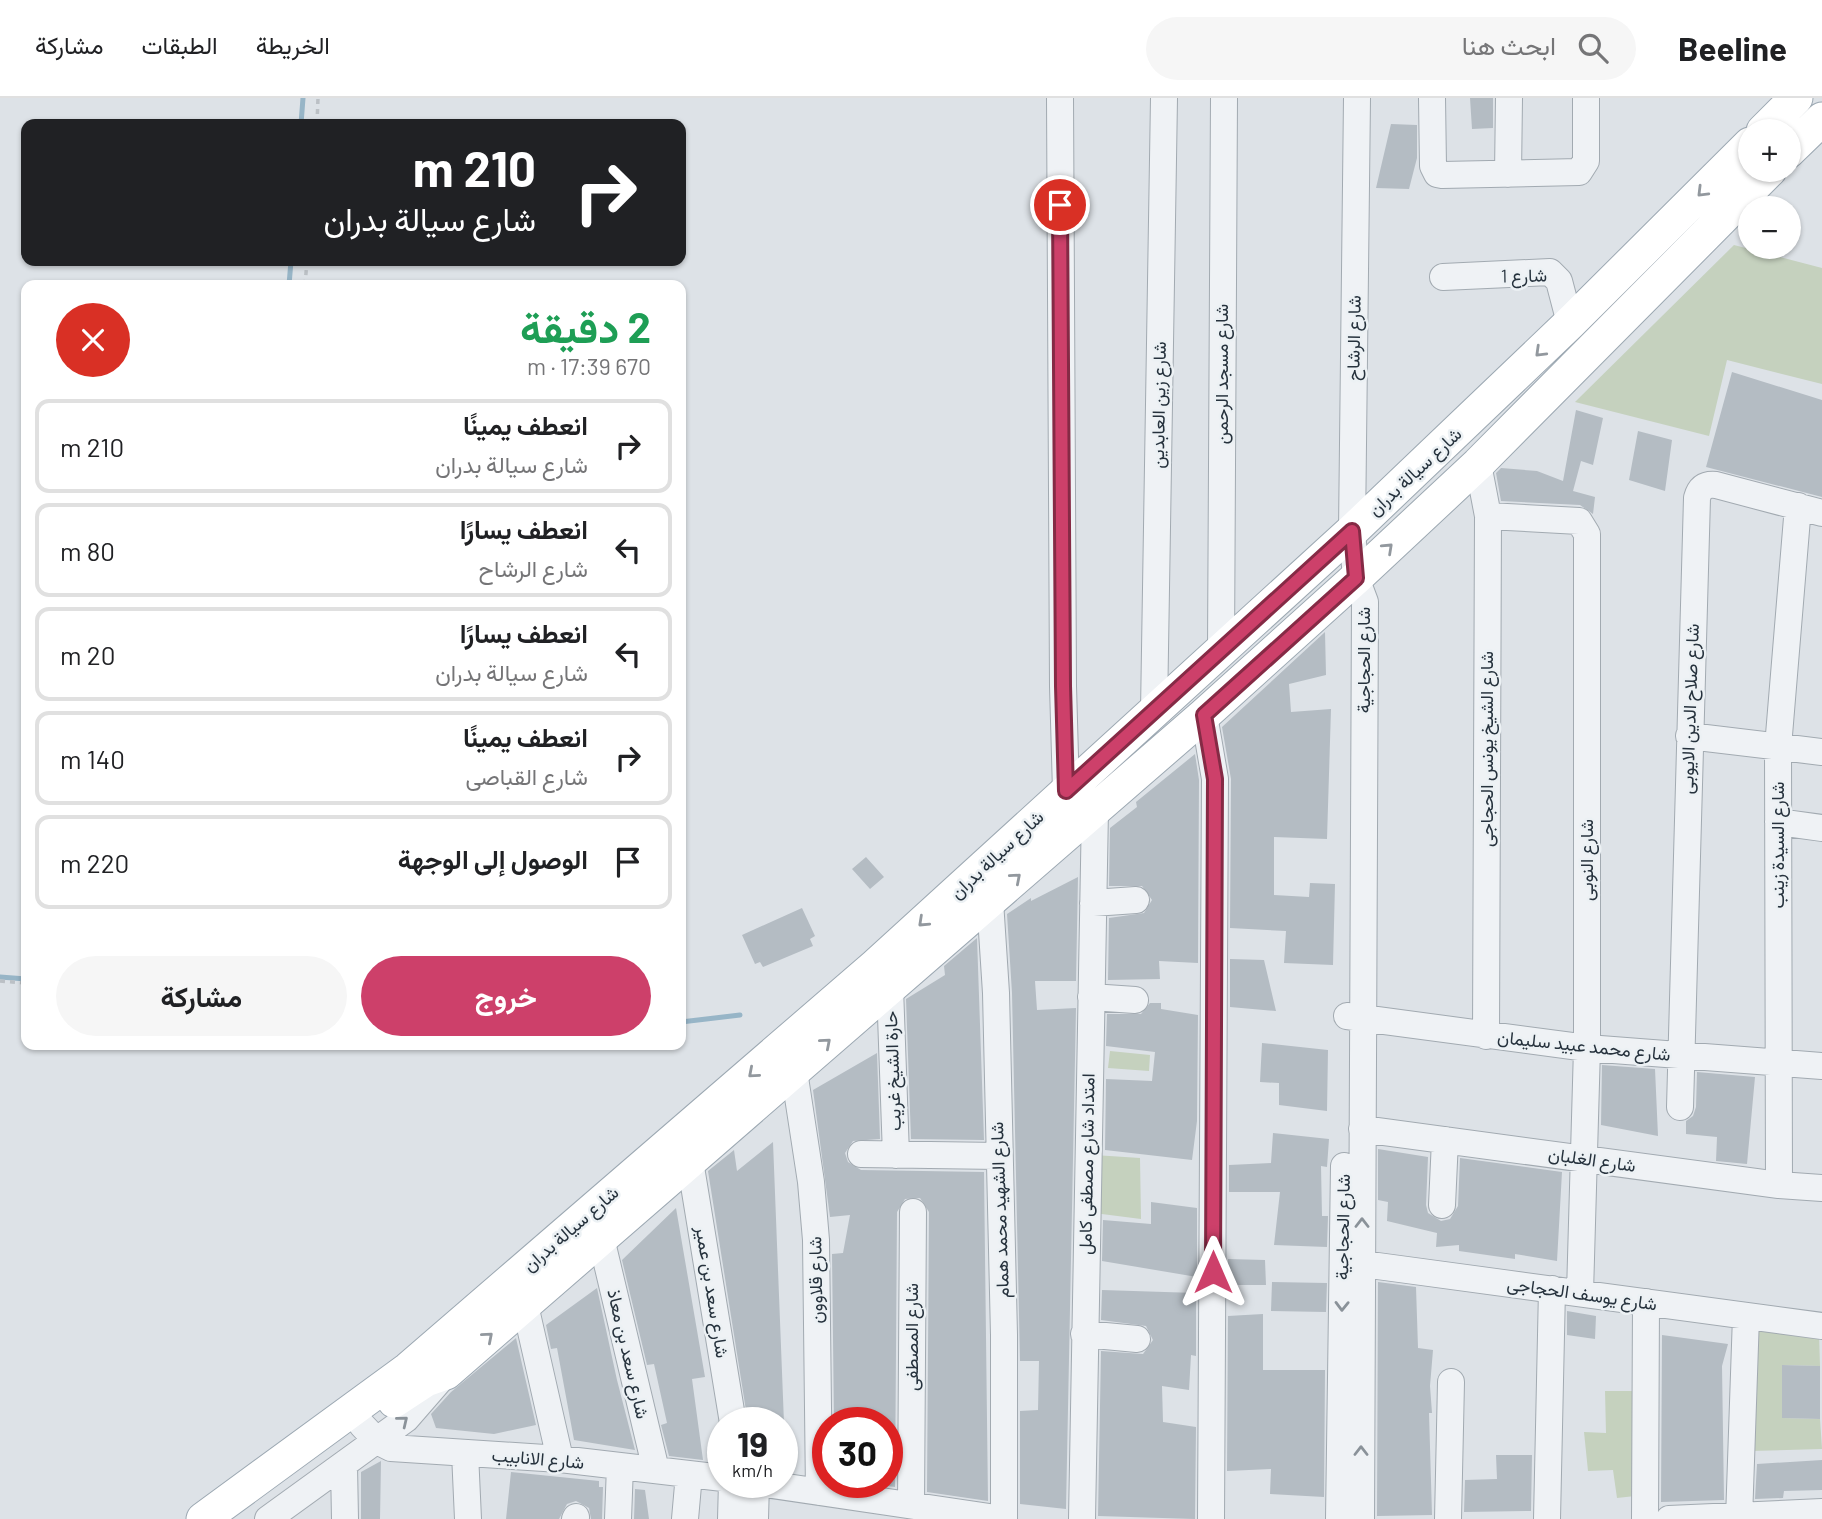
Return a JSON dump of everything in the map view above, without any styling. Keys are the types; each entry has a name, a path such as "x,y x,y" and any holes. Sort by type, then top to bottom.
{"main road":[{"name":"شارع سيالة بدران","path":"1775,119 1796,98"},
{"path":"1801,139 1822,119"},
{"name":"شارع سيالة بدران","path":"203,1519 408,1369 640,1187 876,965 1352,531 1570,323 1738,157"},
{"name":"شارع سيالة بدران","path":"234,1519 369,1433 409,1390 446,1373 601,1238 640,1187 690,1160 1204,715 1478,464 1758,182"}],"street":[{"path":"1060,98 1062,672 1066,791"},
{"name":"شارع زين العابدين","path":"1154,712 1164,98"},
{"name":"شارع مسجد الرحمن","path":"1221,650 1224,98"},
{"name":"شارع الرشاح","path":"1356,578 1352,531 1357,98"},
{"path":"1432,98 1434,171 1442,175 1572,174 1584,168 1586,98"},
{"path":"1508,174 1509,98"},
{"name":"شارع 1","path":"1443,277 1550,272 1559,281 1570,323"},
{"name":"شارع الشيخ يونس الحجاجى","path":"1478,464 1488,516 1486,1036"},
{"name":"شارع صلاح الدين الايوبى","path":"1680,1107 1679,1056 1699,489 1707,484 1716,485 1810,509"},
{"name":"شارع السيدة زينب","path":"1779,1185 1778,747 1810,509"},
{"name":"شارع النوبى","path":"1488,516 1579,522 1587,534 1587,1048 1580,1293"},
{"name":"شارع الحجاجية","path":"1356,578 1347,606 1355,1017 1352,1263 1361,1519"},
{"path":"1204,715 1215,779 1211,1519"},
{"path":"1689,736 1822,752"},
{"name":"امتداد شارع مصطفى كامل","path":"1082,1519 1095,810"},
{"path":"1778,822 1822,828"},
{"path":"1093,903 1136,900"},
{"name":"شارع الشهيد محمد همام","path":"990,901 996,993 1004,1335 1004,1519"},
{"name":"حارة الشيخ غريب","path":"890,988 896,1155"},
{"path":"1091,997 1135,1000"},
{"name":"شارع الحجاجية","path":"1339,1519 1362,1129 1355,1017"},
{"name":"شارع محمد عبيد سليمان","path":"1355,1017 1587,1048 1822,1066"},
{"name":"شارع قلاوون","path":"794,1071 811,1182 816,1240 818,1407"},
{"name":"شارع الغلبان","path":"1362,1129 1779,1185 1822,1188"},
{"path":"1442,1205 1445,1140"},
{"path":"861,1154 999,1156"},
{"name":"شارع سعد بن عمير","path":"690,1160 730,1407"},
{"name":"شارع المصطفى","path":"911,1504 913,1212"},
{"name":"شارع سعد بن معاذ","path":"601,1238 656,1471"},
{"name":"شارع يوسف الحجاجى","path":"1352,1263 1822,1326"},
{"path":"1547,1519 1552,1289"},
{"path":"1645,1519 1646,1302"},
{"path":"525,1304 560,1459"},
{"path":"1739,1517 1746,1316"},
{"path":"1084,1334 1137,1339"},
{"path":"1448,1519 1451,1382"},
{"name":"شارع الانابيب","path":"369,1433 391,1448 406,1451 560,1459 707,1476"},
{"name":"شارع سيالة بدران","path":"273,1517 344,1465 369,1433"},
{"path":"465,1453 468,1519"},
{"path":"344,1465 345,1519"},
{"path":"618,1519 620,1466"},
{"path":"685,1519 689,1474"},
{"path":"730,1519 731,1498"},
{"path":"754,1498 755,1519"},
{"path":"865,1498 1004,1519"},
{"path":"1669,1519 1822,1512"}],"path":[{"path":"317,119 318,98"},
{"path":"0,981 21,983"}],"green space":[{"path":"1734,245 1738,246 1738,259 1788,259 1822,268 1822,384 1727,360 1709,436 1575,402"},
{"path":"1110,1051 1150,1055 1149,1071 1108,1068"},
{"path":"1094,1155 1140,1158 1141,1219 1094,1213"},
{"path":"1749,1327 1819,1332 1820,1366 1782,1365 1782,1418 1820,1419 1822,1449 1750,1451"},
{"path":"1605,1391 1640,1391 1635,1496 1617,1498 1613,1470 1588,1471 1584,1432 1606,1433"}],"building":[{"path":"1470,98 1493,98 1493,128 1472,129"},
{"path":"1391,124 1417,125 1417,158 1409,189 1376,188"},
{"path":"1732,372 1822,400 1822,497 1706,467"},
{"path":"1576,410 1603,418 1593,465 1581,461 1573,491 1595,497 1593,514 1580,505 1501,501 1496,473 1501,468 1537,471 1563,481"},
{"path":"1638,431 1672,440 1665,491 1629,480"},
{"path":"1325,632 1326,675 1289,684 1291,712 1331,709 1327,839 1274,837 1274,895 1309,897 1310,883 1335,884 1333,965 1284,963 1286,931 1230,928 1231,779 1222,727"},
{"path":"1195,754 1199,780 1198,963 1159,961 1160,979 1108,980 1109,918 1144,913 1152,900 1142,886 1109,886 1110,828 1137,807 1136,802"},
{"path":"866,857 884,877 870,889 852,869"},
{"path":"1078,877 1076,981 1035,981 1037,1010 1076,1008 1066,1509 1020,1504 1020,1411 1038,1410 1039,1361 1020,1361 1012,993 1007,914 1031,898 1031,901"},
{"path":"802,908 815,936 810,939 813,946 763,967 760,962 755,964 742,935"},
{"path":"977,938 984,1140 911,1139 906,999 945,975 944,966"},
{"path":"1230,959 1264,960 1276,1011 1230,1007"},
{"path":"1150,1003 1161,1003 1161,1009 1198,1015 1197,1121 1192,1160 1105,1150 1106,1079 1152,1081 1155,1052 1106,1046 1107,1014 1141,1014"},
{"path":"1262,1043 1328,1050 1327,1111 1279,1105 1279,1083 1260,1082"},
{"path":"877,1053 880,1139 853,1141 845,1153 848,1162 861,1170 984,1172 988,1501 927,1492 929,1212 920,1198 905,1199 897,1212 896,1407 834,1407 832,1254 843,1253 850,1215 830,1217 813,1090"},
{"path":"1602,1065 1655,1069 1658,1136 1601,1125"},
{"path":"1697,1072 1755,1077 1747,1164 1716,1161 1717,1137 1686,1134 1686,1121 1693,1116 1696,1107"},
{"path":"1273,1133 1329,1139 1327,1167 1321,1166 1322,1216 1328,1216 1327,1247 1274,1245 1280,1192 1229,1192 1229,1165 1271,1163"},
{"path":"773,1142 783,1407 745,1407 708,1171 734,1150 737,1171"},
{"path":"1378,1149 1428,1157 1426,1205 1428,1213 1441,1221 1450,1219 1458,1206 1460,1158 1562,1172 1557,1261 1515,1254 1515,1259 1459,1251 1459,1245 1436,1247 1437,1233 1387,1221 1388,1202 1378,1200"},
{"path":"1151,1202 1197,1208 1197,1277 1102,1261 1103,1220 1151,1224"},
{"path":"676,1208 705,1377 692,1379 703,1460 669,1456 661,1425 667,1423 654,1364 647,1365 622,1260"},
{"path":"1228,1259 1265,1260 1266,1285 1228,1285"},
{"path":"1272,1282 1327,1283 1326,1312 1271,1311"},
{"path":"1378,1282 1416,1287 1418,1348 1433,1350 1430,1386 1432,1413 1429,1413 1432,1515 1377,1516"},
{"path":"597,1288 635,1450 574,1440 557,1348 551,1349 546,1325"},
{"path":"1102,1290 1196,1293 1196,1356 1191,1355 1189,1390 1162,1386 1163,1422 1196,1427 1195,1519 1098,1516 1101,1351 1143,1354 1153,1340 1146,1326 1101,1320"},
{"path":"1567,1311 1596,1316 1595,1339 1567,1335"},
{"path":"1263,1314 1263,1370 1325,1370 1324,1497 1270,1494 1271,1469 1227,1471 1228,1316"},
{"path":"1662,1335 1728,1344 1722,1366 1724,1500 1661,1502"},
{"path":"516,1338 536,1425 494,1434 436,1428 431,1414 451,1392"},
{"path":"1782,1365 1820,1366 1820,1419 1782,1418"},
{"path":"1496,1455 1532,1455 1531,1511 1464,1512 1465,1480 1497,1479"},
{"path":"1822,1460 1822,1490 1784,1491 1783,1498 1755,1499 1757,1464"},
{"path":"381,1461 380,1519 361,1519 361,1472"},
{"path":"511,1472 599,1481 599,1487 603,1487 602,1519 591,1519 589,1508 576,1501 567,1504 559,1519 506,1519"},
{"path":"635,1489 645,1490 649,1519 634,1519"}],"waterway":[{"path":"301,119 303,98"},
{"path":"289,280 291,266"},
{"path":"0,977 21,979"},
{"path":"686,1021 740,1015"}],"route":[{"path":"1060,205 1066,791 1352,531 1356,578 1204,715 1210,736 1215,779 1213,1272"}]}
